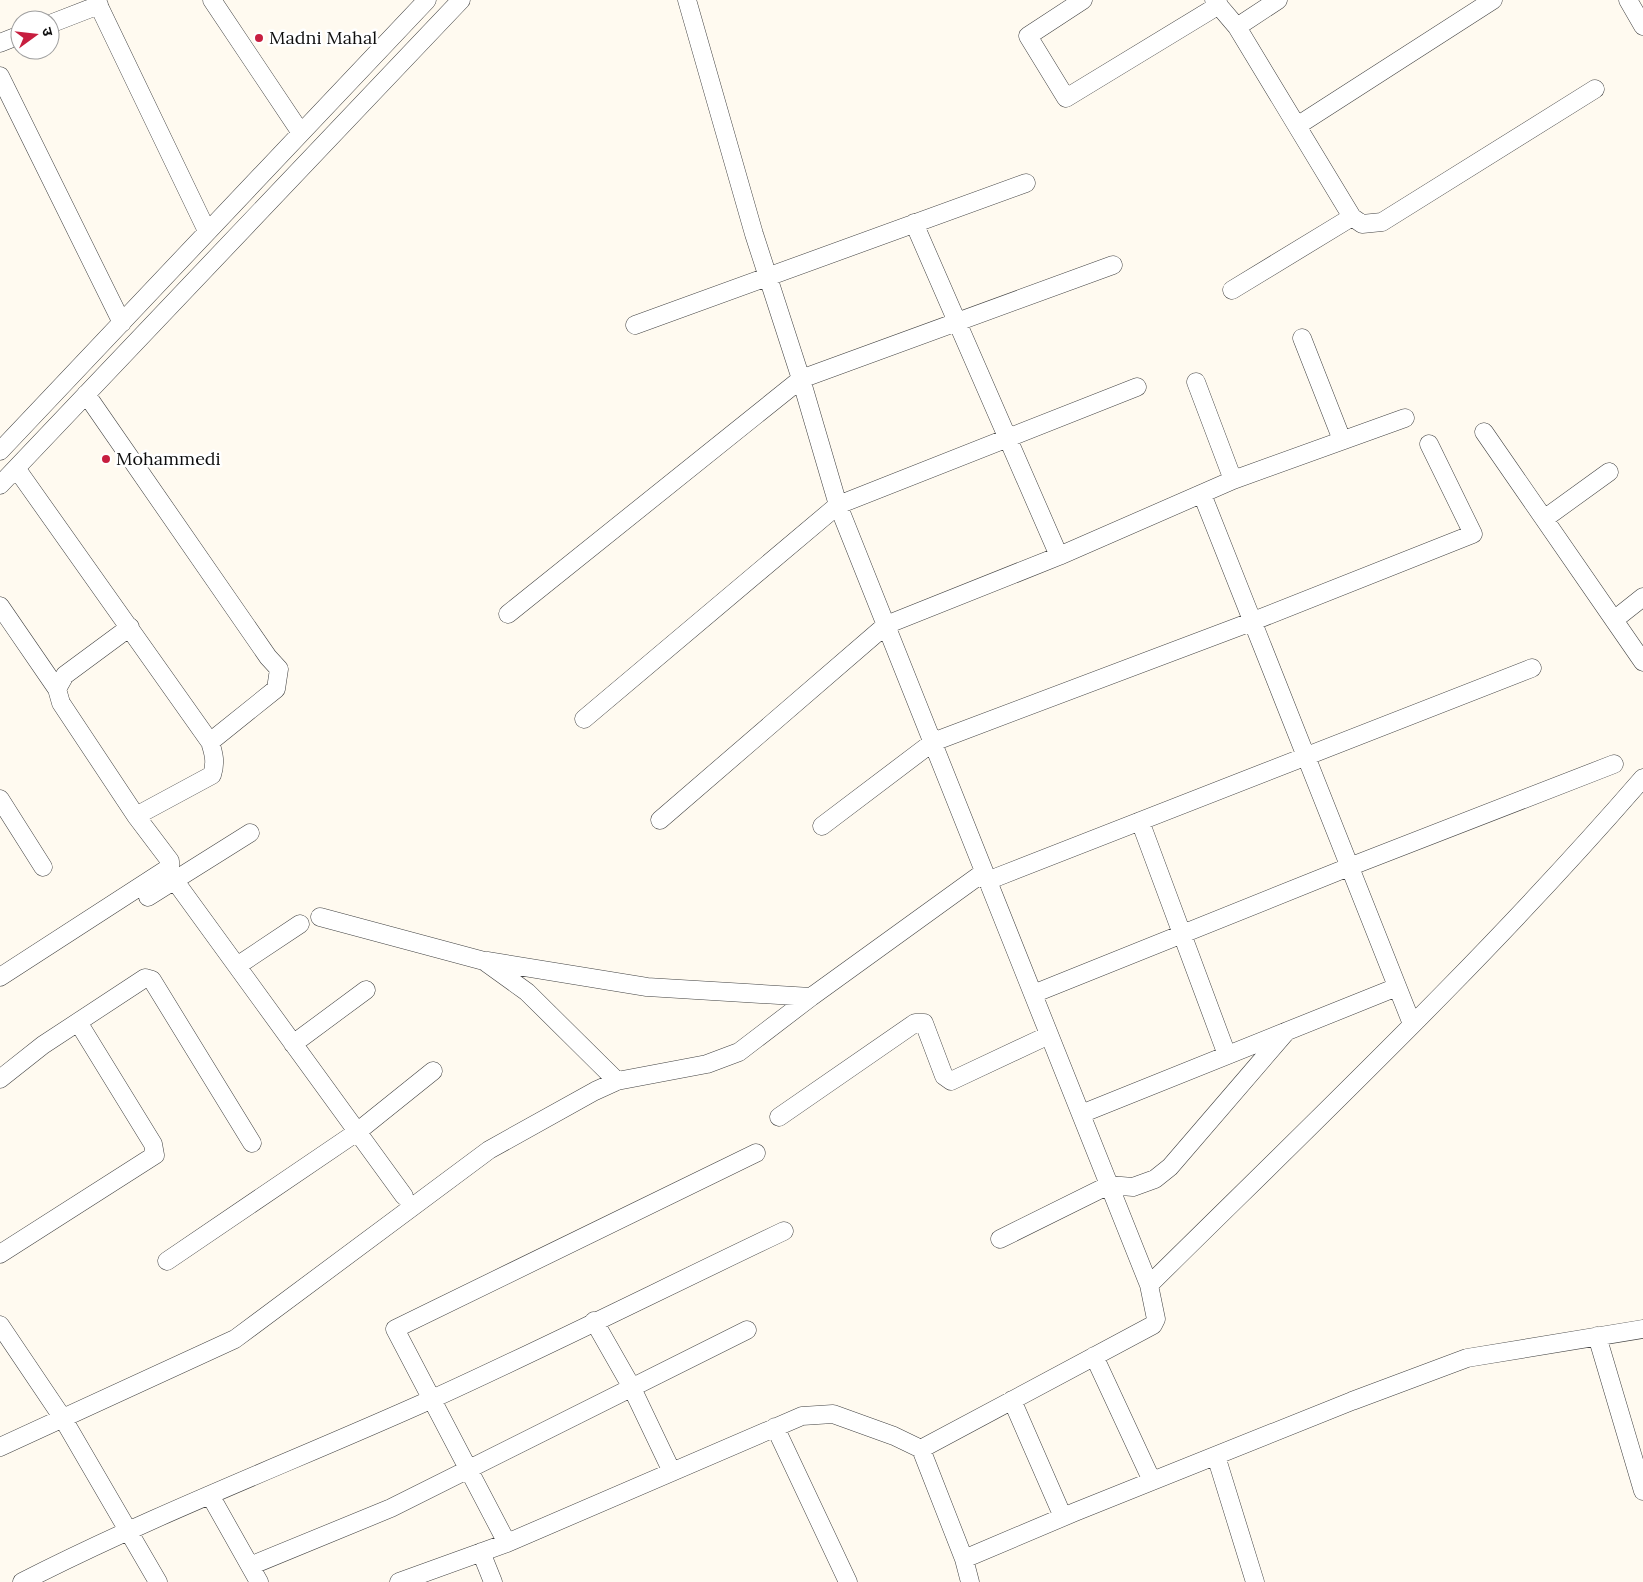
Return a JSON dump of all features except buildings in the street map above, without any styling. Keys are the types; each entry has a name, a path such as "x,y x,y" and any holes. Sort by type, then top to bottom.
{"street":[{"path":"212,0 301,133"},
{"path":"0,452 427,0"},
{"path":"0,485 461,0"},
{"path":"688,0 768,275 838,505 1149,1285 1156,1318 1153,1325 921,1449"},
{"path":"1083,0 1028,36 1066,98 1217,2 1236,27 1298,126 1352,218 1362,224 1382,222 1595,89"},
{"path":"1236,27 1278,0"},
{"path":"1298,126 1493,0"},
{"path":"1628,0 1643,26"},
{"path":"60,19 97,2 207,231"},
{"path":"0,76 122,323"},
{"path":"635,325 768,275 1026,183"},
{"path":"1232,290 1352,218"},
{"path":"914,222 1059,556"},
{"path":"508,614 801,379 1113,265"},
{"path":"1302,338 1342,440"},
{"path":"1196,382 1233,480"},
{"path":"584,718 838,505 1008,440 1137,387"},
{"path":"86,394 268,656 279,669 276,689 210,742"},
{"path":"660,820 886,626 1059,556 1233,480 1405,418"},
{"path":"1484,432 1643,662"},
{"path":"822,826 934,742 1251,622 1472,534 1429,444"},
{"path":"16,468 210,742 215,766 212,776 136,816"},
{"path":"1544,519 1609,472"},
{"path":"1202,494 1251,622 1412,1024"},
{"path":"1614,620 1643,597"},
{"path":"0,606 56,689 61,703 136,816 170,861 171,876 404,1196"},
{"path":"56,689 65,675 130,627"},
{"path":"0,1447 62,1417 235,1340 489,1150 595,1091 617,1082 707,1064 739,1052 811,997 986,876 1140,821 1532,668"},
{"path":"1033,994 1349,867 1614,764"},
{"path":"1149,1285 1412,1024 1592,836 1643,778"},
{"path":"0,799 43,867"},
{"path":"1140,821 1227,1055"},
{"path":"0,977 171,876 250,833"},
{"path":"148,897 171,876"},
{"path":"320,917 484,961 647,987 811,997"},
{"path":"237,966 300,924"},
{"path":"484,961 527,992 617,1082"},
{"path":"0,1079 43,1045 145,978 152,980 252,1143"},
{"path":"1081,1114 1398,987"},
{"path":"293,1044 366,990"},
{"path":"0,1254 155,1155 153,1144 78,1022"},
{"path":"779,1117 915,1023 924,1023 944,1076 951,1081 1049,1034"},
{"path":"1000,1239 1109,1185 1133,1187 1155,1179 1170,1167 1288,1031"},
{"path":"167,1261 357,1132 433,1071"},
{"path":"507,1542 395,1329 756,1153"},
{"path":"22,1582 127,1531 431,1399 784,1231"},
{"path":"594,1321 631,1386 672,1472"},
{"path":"0,1325 62,1417 158,1582"},
{"path":"964,1559 1063,1517 1352,1401 1467,1358 1643,1329"},
{"path":"250,1566 391,1508 631,1386 747,1330"},
{"path":"1597,1336 1643,1491"},
{"path":"1094,1356 1152,1481"},
{"path":"1012,1400 1063,1517"},
{"path":"399,1582 507,1542 802,1416 833,1414 894,1436 921,1449 964,1559 970,1582"},
{"path":"775,1427 848,1582"},
{"path":"1216,1456 1255,1582"},
{"path":"210,1495 259,1582"},
{"path":"481,1552 493,1582"}],"place":[{"name":"Madni Mahal","path":"259,38"},
{"name":"Mohammedi","path":"106,459"}]}
